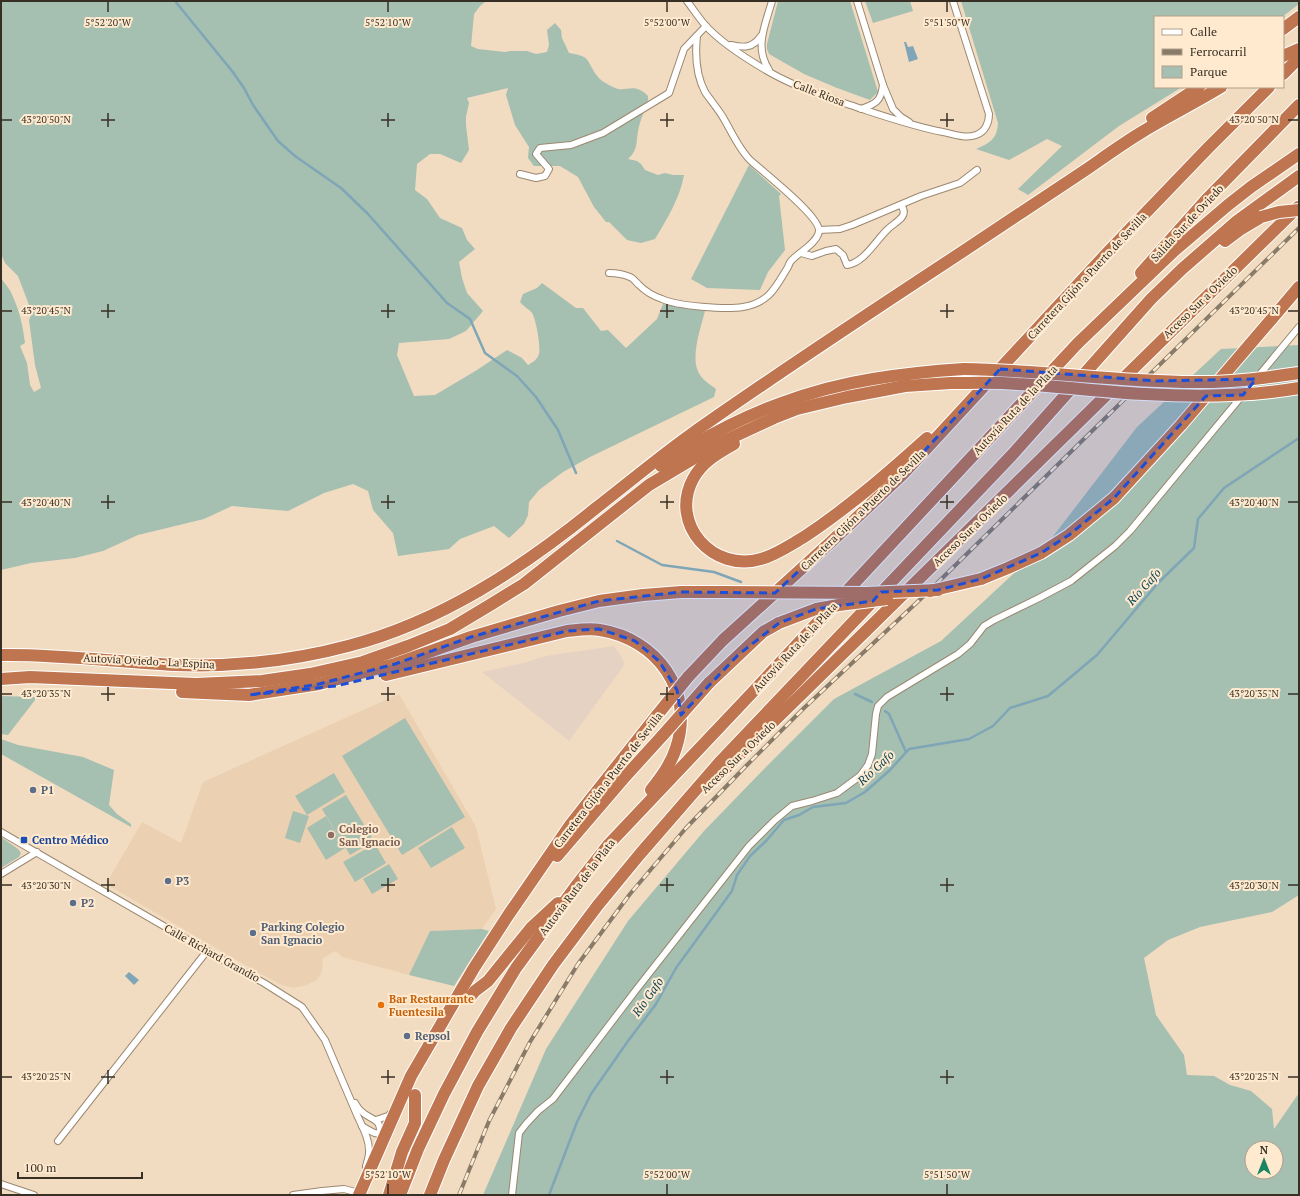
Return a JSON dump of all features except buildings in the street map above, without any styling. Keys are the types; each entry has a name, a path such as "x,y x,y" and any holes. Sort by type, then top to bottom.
{"highway":[{"path":"1284,28 1299,17"},
{"path":"1284,56 1299,49"},
{"path":"1284,73 1299,58"},
{"path":"1014,218 1102,151 1197,88"},
{"path":"595,510 640,473 690,436 804,357 1143,131 1219,88"},
{"name":"Carretera Gijón a Puerto de Sevilla","path":"360,1192 411,1076 474,968 571,824 688,677 723,640 903,474 1108,252 1268,88"},
{"name":"Salida Sur de Oviedo","path":"1078,343 1206,200 1299,105"},
{"name":"Autovía Ruta de la Plata","path":"400,1195 418,1149 444,1094 477,1032 516,968 609,844 1078,343 1174,251 1251,187 1299,154"},
{"path":"430,1195 444,1160 478,1086 511,1028 553,965 598,905 640,854 719,763 1012,455 1151,299 1236,221 1294,180"},
{"name":"Acceso Sur a Oviedo","path":"640,854 1299,205"},
{"path":"1118,336 1224,241 1241,229 1261,217 1280,212 1299,210"},
{"name":"Carretera Gijón a Puerto de Sevilla","path":"509,914 623,779 709,683 763,632 779,623 816,609 839,604 904,597 981,579 1008,568 1069,536 1114,498 1181,425 1299,287"},
{"path":"595,510 694,444 764,410 823,390 872,379 917,372 964,368 1004,369 1156,382 1255,379 1299,373"},
{"path":"1,679 30,677 196,684 233,683 262,681 310,674 363,662 450,629 490,606 524,584 649,485 716,445 774,418 797,410 847,398 905,386 983,382 1189,396 1236,395 1299,388"},
{"path":"819,405 733,444 706,462 699,470 692,480 688,493 686,504 687,514 690,526 695,535 709,550 727,559 749,561 773,554 790,545 840,511 905,458 974,397"},
{"name":"Autovía Oviedo - La Espina","path":"1,655 35,654 201,666 271,661 338,649 399,630 438,613 478,592 537,554 595,510"},
{"path":"249,695 320,684 395,664 472,637 558,611 600,601 643,595 681,592 866,593 938,590"},
{"path":"1,684 85,686 249,695 290,693 336,686 567,631 581,629 599,630 626,637 650,652 659,661 672,680 680,701 680,732 677,748 659,780 609,844"},
{"path":"470,997 488,981 531,928 576,886"},
{"path":"389,1195 402,1152 415,1123 415,1095"}],"street":[{"name":"Calle Riosa","path":"687,1 706,26 727,44 771,73 812,92 892,120 965,137 976,135 985,129 989,121 989,114 953,1"},
{"path":"771,73 764,63 761,55 762,35 772,1"},
{"path":"857,1 883,85 893,109 901,117 914,125"},
{"path":"520,174 536,178 545,176 548,169 536,154 540,148 571,145 603,133 669,93 684,49 706,26"},
{"path":"727,44 739,47 752,46 762,35"},
{"path":"609,273 616,273 630,277 651,294 663,300 710,308 743,307 760,302 774,290 792,260 810,245 819,233 819,226 812,216 750,159 740,147 723,117 705,92 700,79 697,64 696,36"},
{"path":"861,109 872,106 881,96 883,85"},
{"path":"819,230 840,229 852,225 886,210 960,183 978,170"},
{"path":"801,253 812,256 826,250 836,249 843,254 847,265 853,264 872,248 888,229 903,216 904,208 901,205"},
{"path":"512,1195 519,1133 538,1111 553,1099 749,846 775,820 792,806 837,793 860,776 868,765 872,754 878,706 887,697 958,654 970,644 984,626 1071,581 1115,546 1130,531 1299,327"},
{"name":"Calle Richard Grandío","path":"1,832 264,983 302,1007 325,1040 362,1126 369,1147 370,1153 360,1192"},
{"path":"1,874 37,852"},
{"path":"58,1140 207,951"},
{"name":"Calle Richard Grandío","path":"348,1094 361,1111 376,1120"},
{"path":"382,1140 379,1123 376,1120 388,1116 398,1105"},
{"path":"362,1126 382,1140"},
{"path":"1,1184 34,1195"},
{"path":"293,1195 344,1189 360,1192"}],"highlighted area":[{"path":"1000,369 1156,381 1256,379 1243,395 1206,396 1114,498 1069,535 1041,553 981,579 938,590 881,592 873,601 816,609 779,623 738,655 681,715 677,690 659,661 635,641 599,629 567,631 336,686 249,695 319,684 395,664 471,637 599,601 681,592 775,593 903,474"}],"shaded area":[{"path":"614,646 625,664 569,741 482,672 524,663 545,656"},
{"name":"Colegio San Ignacio","path":"399,694 476,827 496,909 482,929 430,931 409,975 342,957 335,951 322,959 323,966 321,974 317,980 307,985 293,988 282,985 257,972 106,884 142,822 181,843 203,782"}],"green space":[{"path":"1,1 486,1 474,14 471,46 478,49 505,52 527,51 536,54 547,52 549,45 547,30 555,23 561,30 562,38 569,53 577,54 588,60 601,80 617,89 638,89 648,96 639,127 634,153 628,159 637,161 645,170 658,175 665,173 684,175 679,192 655,239 641,243 627,240 609,222 606,222 594,207 578,177 560,166 534,166 528,158 529,147 515,125 506,95 508,88 467,98 469,103 466,125 469,150 461,163 440,154 430,154 417,164 415,190 427,199 440,218 462,228 467,240 475,249 459,262 467,293 483,311 466,331 449,339 399,343 397,355 414,396 435,395 507,350 522,358 528,365 535,361 539,354 539,340 535,321 532,313 520,302 523,294 537,288 542,283 576,308 583,308 601,331 608,330 626,348 657,319 663,304 705,311 697,343 696,361 697,369 700,375 716,389 714,397 590,457 563,472 539,490 529,502 528,515 524,524 509,538 494,526 460,539 449,549 398,556 393,533 373,510 368,491 353,484 324,493 288,511 232,506 204,519 138,535 103,551 75,558 31,563 1,570 1,278 11,292 22,325 25,343 20,346 27,363 30,385 34,392 41,388 35,365 29,320 32,313 18,276 5,263 1,254"},
{"path":"778,1 850,1 878,92 870,100 804,74 769,54 767,44"},
{"path":"865,1 910,1 913,11 873,23"},
{"path":"961,1 1299,1 1299,4 1283,16 1154,16 1154,88 1180,88 1119,126 1028,195 1018,189 1062,146 1047,139 1009,160 976,149 992,140 996,133 998,123"},
{"path":"749,165 781,194 779,196 785,250 768,272 760,290 707,288 691,279"},
{"path":"1299,345 1299,895 1272,912 1200,927 1168,940 1144,958 1156,1015 1184,1055 1187,1075 1214,1076 1230,1085 1251,1091 1272,1109 1274,1129 1299,1093 1299,1195 483,1195 546,1049 628,921 704,831 834,699 941,641 1051,539 1137,427 1221,349"},
{"path":"1,696 35,697 35,700 8,735 1,734"},
{"path":"405,718 465,817 402,855 342,756"},
{"path":"1,739 18,745 83,757 114,770 109,805 117,814 131,824 131,827 1,754"},
{"path":"334,773 345,792 307,815 295,796"},
{"path":"346,795 374,841 350,855 322,809"},
{"path":"293,811 309,816 300,843 285,838"},
{"path":"326,816 345,848 326,860 307,828"},
{"path":"452,827 465,848 431,868 418,848"},
{"path":"1,837 18,849 21,853 19,857 1,868"},
{"path":"375,844 386,863 355,882 343,862"},
{"path":"389,864 398,879 372,894 363,879"},
{"path":"482,929 489,931 454,986 409,975 430,931"}],"water":[{"path":"904,42 906,42 908,47 913,46 918,59 909,62"},
{"path":"129,972 139,980 134,985 125,976"}],"waterway":[{"path":"175,1 232,71 278,141 295,156 341,188 368,214 447,303 470,319 485,353 517,376 536,397 558,430 576,473"},
{"name":"Río Gafo","path":"549,1195 577,1122 591,1094 656,1004 676,968 732,891 737,875 750,856 766,841 784,820 799,815 813,807 846,803 865,792 890,770 909,749 969,739 993,726 1010,708 1048,696 1097,655 1158,583 1194,548 1198,519 1224,488 1299,438"},
{"path":"617,541 662,565 714,572 741,582"},
{"path":"855,694 872,702"},
{"path":"885,711 889,714 906,752"}],"railway":[{"path":"459,1195 489,1121 530,1042 578,964 630,894 686,828 804,708 927,593 1299,228"}],"place":[{"name":"P1","path":"33,790"},
{"name":"Colegio San Ignacio","path":"331,835"},
{"name":"Centro Médico","path":"24,840"},
{"name":"P3","path":"168,881"},
{"name":"P2","path":"73,903"},
{"name":"Parking Colegio San Ignacio","path":"253,933"},
{"name":"Bar Restaurante Fuentesila","path":"381,1005"},
{"name":"Repsol","path":"407,1036"}]}
